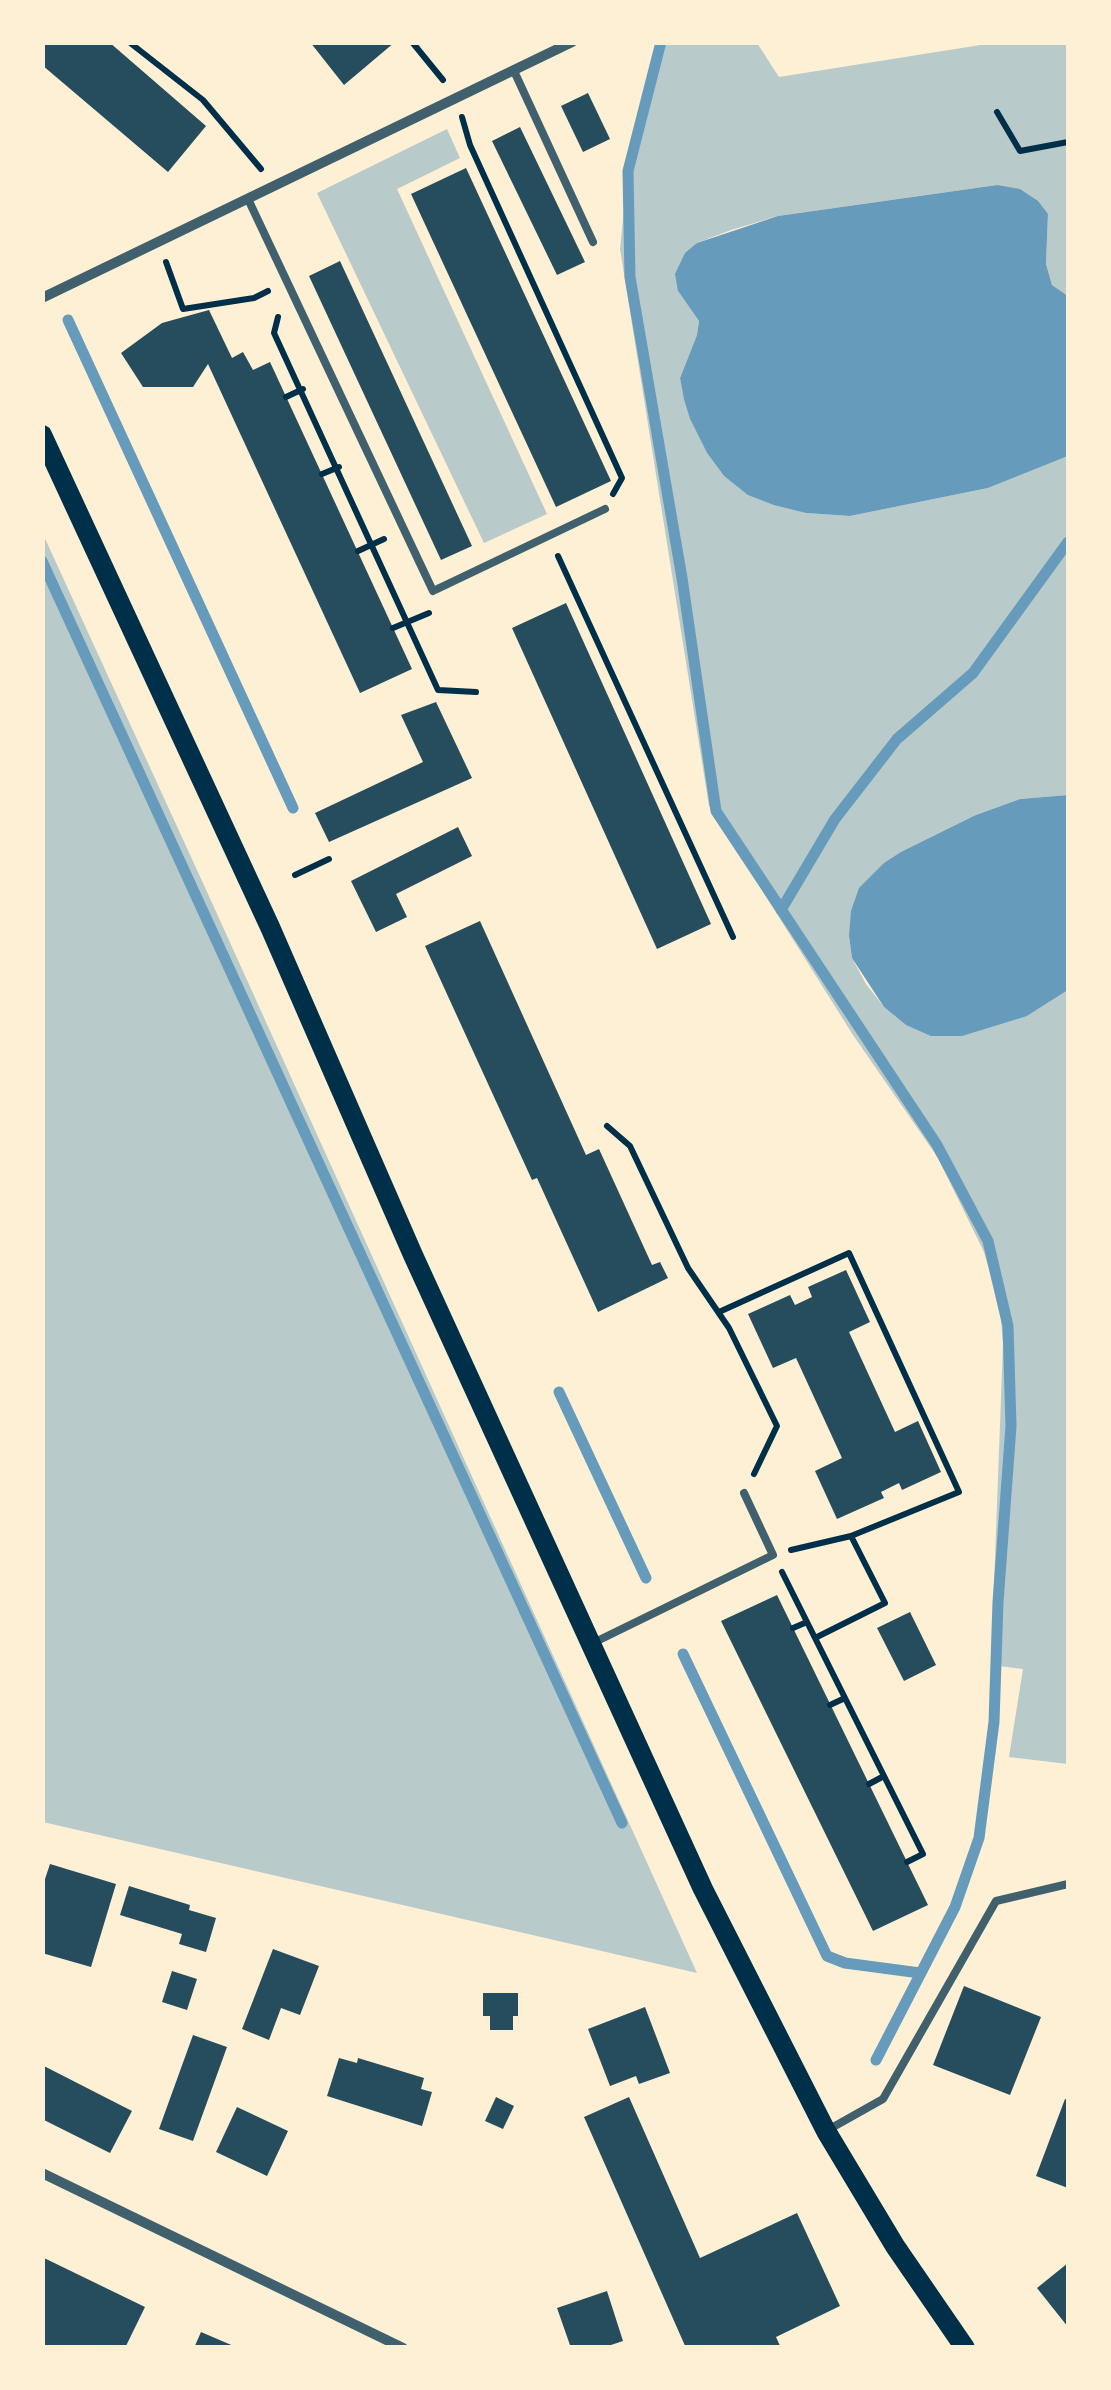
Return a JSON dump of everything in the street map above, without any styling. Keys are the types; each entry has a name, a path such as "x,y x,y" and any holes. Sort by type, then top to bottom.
{"main road":[{"path":"42,435 262,910 413,1255 703,1889 826,2131 894,2246 965,2348"}],"street":[{"path":"42,298 514,71 548,48 572,42"},
{"path":"42,2173 403,2348"}],"lane":[{"path":"514,71 593,242"},
{"path":"248,199 434,591 605,509"},
{"path":"589,1645 774,1555 744,1493"},
{"path":"826,2131 882,2099 996,1901 1068,1884"}],"path":[{"path":"129,42 203,100 275,186"},
{"path":"412,42 457,98 470,145 622,478 605,509"},
{"path":"997,112 1020,151 1068,142"},
{"path":"159,242 184,309 254,298 288,282"},
{"path":"288,282 274,332 438,690 476,692"},
{"path":"549,536 733,937"},
{"path":"393,628 440,608"},
{"path":"294,875 329,859"},
{"path":"607,1126 630,1146 688,1268 730,1328 777,1426 744,1493"},
{"path":"719,1312 849,1253 959,1492 851,1536 774,1555 923,1854 907,1862"},
{"path":"815,1638 885,1603 851,1536"},
{"path":"794,1628 807,1622"},
{"path":"830,1705 845,1698"},
{"path":"869,1784 884,1776"}],"shaded area":[{"path":"661,43 757,43 779,77 993,43 1068,43 1068,296 1052,285 1046,264 1048,214 997,185 778,216 731,230 697,243 678,291 699,321 680,378 690,419 724,476 749,495 806,513 850,516 988,488 1068,456 1068,795 1020,799 976,815 849,936 852,958 866,984 884,1007 906,1025 1027,1016 1068,990 1068,1764 1009,1757 1023,1669 991,1665 1003,1344 1000,1308 984,1252 938,1158 853,1035 709,806 620,249 628,171"},
{"path":"447,129 460,158 397,189 547,514 484,543 317,193"},
{"path":"42,532 208,894 697,1973 43,1822"}],"water":[{"path":"997,185 1020,189 1038,201 1048,214 1046,264 1052,285 1068,296 1068,456 988,488 850,516 806,513 774,505 748,495 724,476 690,419 680,378 699,321 678,291 675,274 685,253 697,243 778,216"},
{"path":"1068,795 1068,990 1027,1016 962,1036 931,1036 906,1025 884,1007 852,958 851,911 859,888 901,852 976,815 1020,799"}],"building":[{"path":"42,42 109,42 206,126 168,172 42,65"},
{"path":"310,42 395,42 344,85"},
{"path":"588,93 610,139 583,152 561,106"},
{"path":"520,127 585,262 557,275 492,141"},
{"path":"466,168 611,481 556,507 411,194"},
{"path":"340,261 472,546 441,560 309,276"},
{"path":"209,310 232,358 243,352 253,370 270,362 412,669 360,693 208,364 193,387 143,387 121,353 162,323"},
{"path":"566,603 711,924 657,949 512,628"},
{"path":"436,702 472,778 329,842 315,813 423,762 401,715"},
{"path":"458,827 472,856 396,894 407,917 376,932 351,881"},
{"path":"480,921 586,1155 599,1149 652,1265 660,1262 668,1278 598,1312 537,1178 532,1180 425,946"},
{"path":"846,1270 870,1322 849,1332 895,1432 918,1421 941,1472 902,1490 899,1483 881,1492 884,1498 837,1519 815,1471 842,1458 796,1358 773,1368 748,1314 790,1295 795,1305 812,1297 808,1287"},
{"path":"777,1595 928,1905 873,1931 721,1621"},
{"path":"910,1612 936,1665 904,1681 877,1628"},
{"path":"50,1864 116,1884 91,1967 42,1953 42,1888"},
{"path":"129,1886 190,1905 189,1910 216,1918 206,1952 179,1944 182,1934 120,1915"},
{"path":"273,1949 319,1966 300,2015 281,2008 269,2040 242,2029"},
{"path":"172,1971 197,1979 187,2010 162,2002"},
{"path":"964,1986 1041,2017 1010,2095 933,2065"},
{"path":"483,1993 518,1993 518,2016 513,2016 513,2030 490,2030 490,2016 483,2016"},
{"path":"645,2007 670,2073 639,2084 636,2076 610,2086 588,2029"},
{"path":"193,2035 227,2047 193,2141 159,2129"},
{"path":"339,2058 357,2063 358,2058 424,2078 421,2089 432,2092 422,2126 327,2096"},
{"path":"42,2065 132,2111 110,2153 42,2119"},
{"path":"496,2097 514,2106 503,2129 485,2121"},
{"path":"629,2097 700,2258 797,2213 840,2306 776,2337 781,2348 686,2348 584,2117"},
{"path":"1065,2099 1068,2100 1068,2188 1036,2176"},
{"path":"237,2107 288,2131 267,2176 216,2152"},
{"path":"42,2257 145,2307 125,2348 42,2348"},
{"path":"1068,2263 1068,2327 1037,2288"},
{"path":"607,2291 623,2341 602,2348 571,2348 557,2308"},
{"path":"201,2332 236,2347 236,2348 194,2348"}],"waterway":[{"path":"661,42 628,171 630,277 682,578 716,811 937,1145 988,1241 1008,1326 1011,1426 994,1722 979,1838 955,1907 876,2060"},
{"path":"68,320 293,808"},
{"path":"781,910 835,819 897,739 973,673 1068,542"},
{"path":"42,561 622,1823"},
{"path":"559,1392 646,1578"},
{"path":"683,1654 827,1956 845,1963 920,1973"}]}
